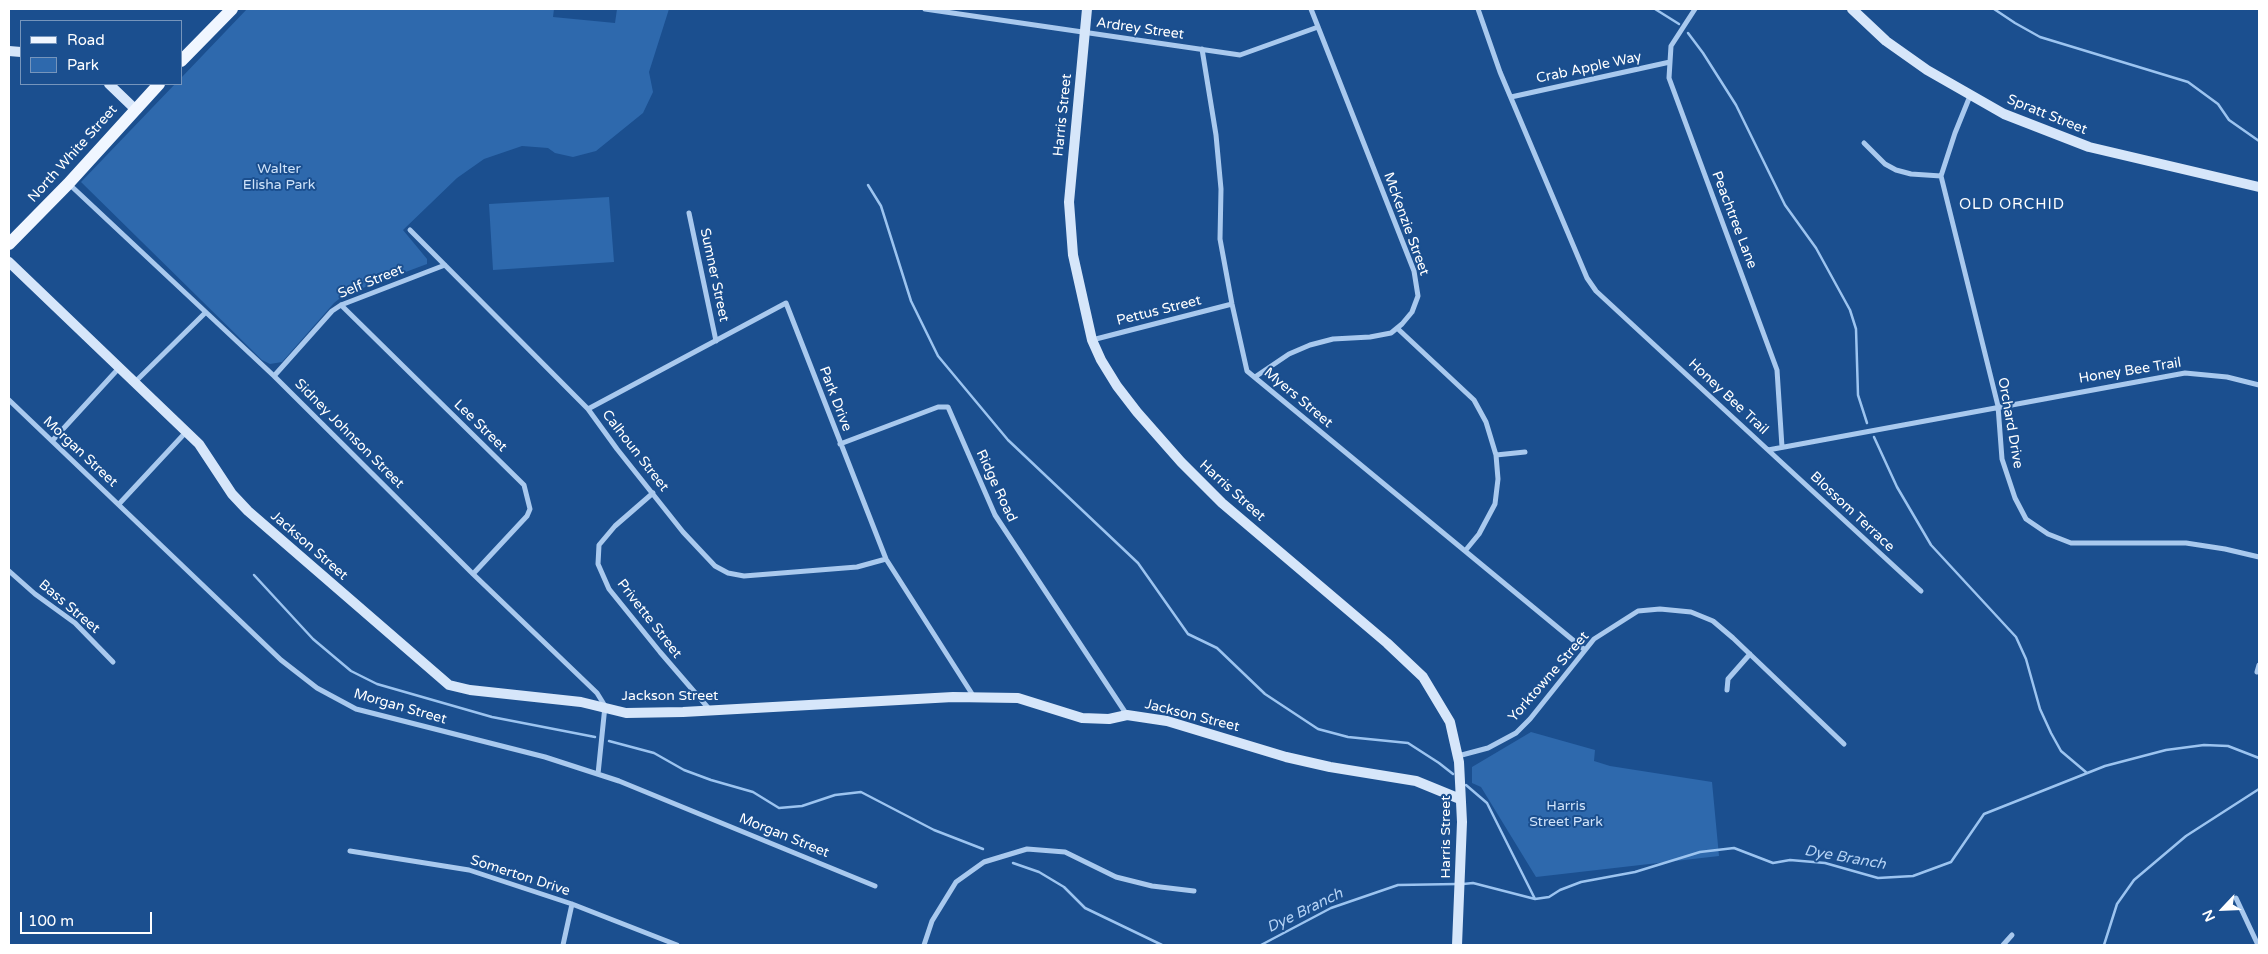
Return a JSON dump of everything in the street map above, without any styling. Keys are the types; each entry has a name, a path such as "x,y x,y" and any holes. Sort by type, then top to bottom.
{"main road":[{"path":"187,52 232,9"},
{"name":"North White Street","path":"9,244 68,184 134,109 158,85"}],"street":[{"name":"Ardrey Street","path":"925,9 1240,54 1318,27"},
{"name":"Harris Street","path":"1087,9 1069,202 1073,255 1092,340 1101,360 1117,386 1181,462 1222,503 1387,642 1424,677 1450,722 1458,756 1462,822 1457,945"},
{"name":"McKenzie Street","path":"1311,9 1414,271 1418,296 1412,312 1397,328"},
{"name":"Honey Bee Trail","path":"1478,9 1500,72 1577,257 1596,291 1768,450 2184,373 2227,377 2259,385"},
{"name":"Peachtree Lane","path":"1695,9 1672,46 1669,78 1777,370 1782,447"},
{"name":"Spratt Street","path":"1852,9 1886,41 1927,70 2004,114 2089,147 2259,187"},
{"name":"Myers Street","path":"1202,49 1216,135 1221,189 1220,239 1247,371 1585,650"},
{"name":"Crab Apple Way","path":"1512,97 1670,62"},
{"path":"110,85 134,109"},
{"path":"1864,143 1884,164 1896,170 1912,174 1941,176 1970,96"},
{"name":"Orchard Drive","path":"1941,176 1998,406 2002,459 2015,498 2026,519 2048,534 2071,543 2186,543 2259,557"},
{"name":"Sidney Johnson Street","path":"68,184 274,376 473,574 597,692 605,708"},
{"name":"Sumner Street","path":"689,213 716,341"},
{"name":"Calhoun Street","path":"410,230 588,409 701,553 715,566 728,573 744,576 857,567 886,559"},
{"name":"Jackson Street","path":"9,262 187,432 212,462 232,494 248,512 449,685 470,690 581,702 626,712 710,710 974,697 1018,698 1082,718 1108,719 1127,715 1167,721 1286,757 1330,767 1416,781 1460,798"},
{"name":"Self Street","path":"274,376 332,311 348,300 445,265"},
{"name":"Park Drive","path":"588,409 786,303 886,559 974,697"},
{"name":"Pettus Street","path":"1092,340 1232,304"},
{"name":"Lee Street","path":"341,305 524,485 530,509 527,516 473,574"},
{"path":"134,383 205,313"},
{"path":"1255,378 1289,354 1310,345 1333,339 1391,333 1397,328 1474,400 1486,422 1496,455 1498,479 1495,504 1479,534 1465,551"},
{"path":"52,441 119,368"},
{"name":"Morgan Street","path":"9,400 281,660 317,688 356,709 545,757 619,781 875,886"},
{"name":"Ridge Road","path":"840,444 938,407 948,407 995,515 1127,715"},
{"path":"119,504 187,432"},
{"name":"Blossom Terrace","path":"1768,450 1921,591"},
{"path":"1496,455 1525,452"},
{"name":"Privette Street","path":"653,493 615,526 599,545 598,564 609,589 710,710"},
{"name":"Bass Street","path":"9,571 35,594 75,623 113,662"},
{"name":"Yorktowne Street","path":"1458,756 1488,748 1516,732 1530,719 1594,639 1620,621 1638,612 1660,609 1691,612 1713,621 1844,744"},
{"path":"1726,690 1728,679 1750,654"},
{"path":"2257,672 2259,665"},
{"path":"598,774 605,708"},
{"path":"924,945 932,921 956,882 984,862 1027,849 1065,852 1116,877 1152,886 1194,891"},
{"name":"Somerton Drive","path":"350,851 469,870 572,904 677,945"},
{"path":"2236,898 2258,945"},
{"path":"563,945 572,904"},
{"path":"2003,945 2012,935"}],"green space":[{"name":"Walter Elisha Park","path":"247,9 554,9 553,17 615,23 617,9 669,9 649,72 653,92 643,113 596,151 573,157 555,153 548,148 522,146 484,159 457,178 403,230 427,259 427,264 344,295 334,303 282,362 270,364 262,360 81,182 174,85 182,85 182,77"},
{"path":"609,197 614,262 493,270 489,204"},
{"name":"Harris Street Park","path":"1531,732 1595,750 1594,761 1610,766 1712,782 1719,856 1536,877 1481,787 1472,783 1472,767"}],"waterway":[{"path":"1655,9 1679,24"},
{"path":"1994,9 2040,37 2188,82 2218,104 2229,120 2259,141"},
{"path":"1688,33 1736,105 1785,205 1816,248 1850,310 1856,329 1858,395 1867,423"},
{"path":"868,185 881,206 911,301 938,356 1008,440 1138,563 1188,634 1217,648 1265,694 1318,729 1348,737 1408,743 1453,774"},
{"path":"1874,437 1897,487 1931,545 2016,637 2026,659 2040,709 2051,733 2061,751 2087,773"},
{"path":"254,575 313,639 351,671 377,684 492,717 595,737"},
{"path":"609,741 654,753 684,770 753,792 779,808 802,806 835,795 861,792 934,830 983,849"},
{"name":"Dye Branch","path":"1463,884 1473,883 1535,899 1549,897 1560,890 1581,882 1635,872 1700,852 1734,848 1773,863 1790,860 1825,863 1878,878 1913,876 1951,862 1984,814 2105,766 2166,750 2204,745 2228,746 2259,758"},
{"path":"1466,785 1487,803 1535,899"},
{"path":"2104,945 2117,904 2134,880 2186,836 2259,789"},
{"path":"1013,863 1039,872 1064,887 1085,908 1162,945"},
{"name":"Dye Branch","path":"1261,945 1331,908 1398,885 1457,884"}],"district":[{"name":"OLD ORCHID","path":"2012,205"}]}
